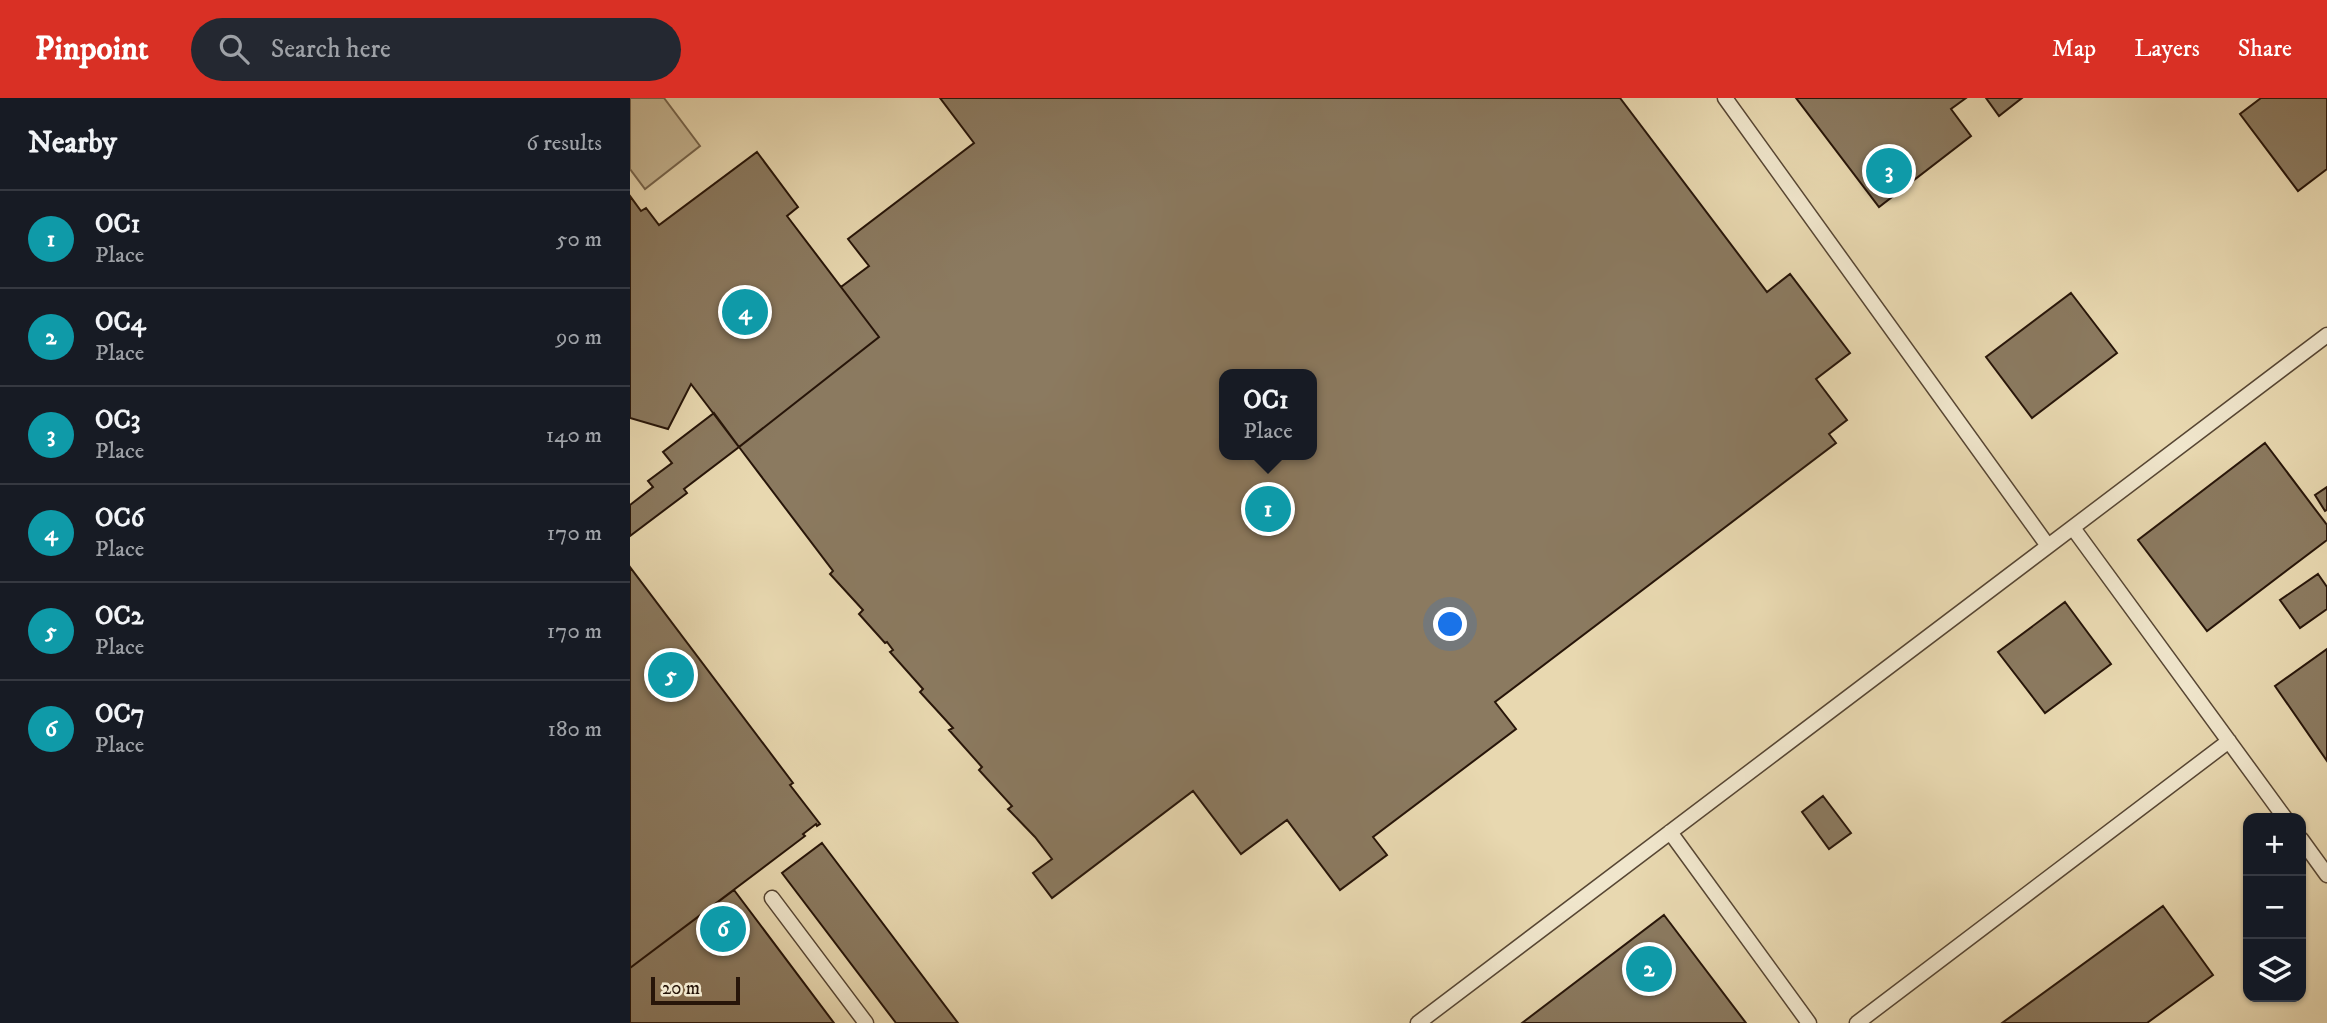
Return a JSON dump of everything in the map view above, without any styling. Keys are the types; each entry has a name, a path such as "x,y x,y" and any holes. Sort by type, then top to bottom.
{"lane":[{"path":"1725,98 2049,546"},
{"path":"1418,1023 2327,335"},
{"path":"2073,528 2281,813"},
{"path":"1857,1023 2229,741"},
{"path":"1670,832 1809,1023"},
{"path":"2306,846 2327,875"},
{"path":"772,898 866,1023"}],"shaded area":[{"path":"630,98 664,98 700,146 645,189 630,169"}],"building":[{"path":"940,98 1620,98 1767,292 1790,274 1850,353 1816,379 1847,420 1829,434 1836,443 1495,702 1516,729 1373,837 1387,855 1340,890 1287,820 1241,854 1193,791 1052,898 1033,873 1052,859 1008,809 1012,806 979,770 982,767 949,730 953,728 920,692 923,689 890,652 893,650 887,642 885,643 859,614 863,610 830,574 833,571 739,447 879,337 841,287 869,266 848,239 974,143"},
{"path":"1796,98 1966,98 1951,109 1971,136 1879,207"},
{"path":"1986,98 2022,98 1999,116"},
{"path":"2261,98 2327,98 2327,169 2298,191 2240,114"},
{"path":"757,152 798,207 787,216 879,337 739,447 691,384 668,429 630,418 630,196 641,211 646,208 659,225"},
{"path":"2071,293 2117,353 2032,418 1986,357"},
{"path":"714,413 739,447 684,489 687,493 630,536 630,505 653,487 648,481 672,463 663,452"},
{"path":"2265,443 2327,525 2327,540 2207,631 2138,540"},
{"path":"2327,487 2327,510 2325,511 2315,495"},
{"path":"630,567 793,783 790,785 820,824 816,824 803,834 805,836 630,968"},
{"path":"2318,574 2327,587 2327,609 2300,628 2280,600"},
{"path":"2065,602 2111,664 2045,713 1998,652"},
{"path":"2327,649 2327,761 2275,686"},
{"path":"1823,796 1851,833 1829,849 1802,812"},
{"path":"822,843 958,1023 896,1023 782,873"},
{"path":"734,890 834,1023 630,1023 630,968"},
{"path":"2163,906 2213,975 2147,1023 2002,1023"},
{"path":"1664,915 1746,1023 1522,1023"}],"place":[{"name":"OC3","path":"1889,171"},
{"name":"OC6","path":"745,312"},
{"name":"OC1","path":"1268,509"},
{"name":"OC2","path":"671,675"},
{"name":"OC7","path":"723,929"},
{"name":"OC4","path":"1649,969"}]}
